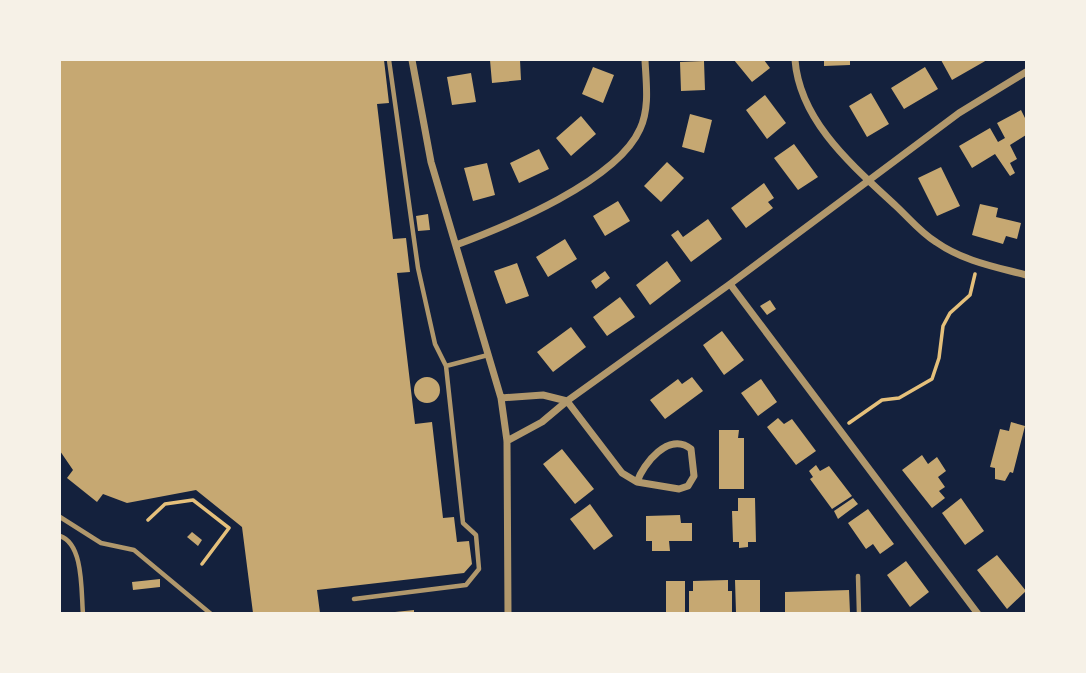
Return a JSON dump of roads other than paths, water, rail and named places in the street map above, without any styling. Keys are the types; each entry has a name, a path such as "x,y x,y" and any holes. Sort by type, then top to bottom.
{"street":[{"path":"412,60 431,162 501,398 507,442 508,614"},
{"path":"456,245 511,225 572,190 624,154 641,128 645,115 645,60"},
{"path":"795,60 798,86 805,102 839,152 935,242 978,262 1027,275"},
{"path":"507,442 542,422 959,113 1027,72"},
{"path":"730,284 978,614"},
{"path":"501,398 543,395 567,401 622,473 636,482 679,489 688,486 694,476 691,449 680,445 648,458 636,482"}],"lane":[{"path":"354,599 466,585 479,569 477,535 463,523 446,366 435,344 418,268 389,60"},
{"path":"446,366 489,355"},
{"path":"60,517 101,543 134,550 211,614"},
{"path":"60,536 66,538 75,549 83,614"},
{"path":"858,576 859,614"}]}
